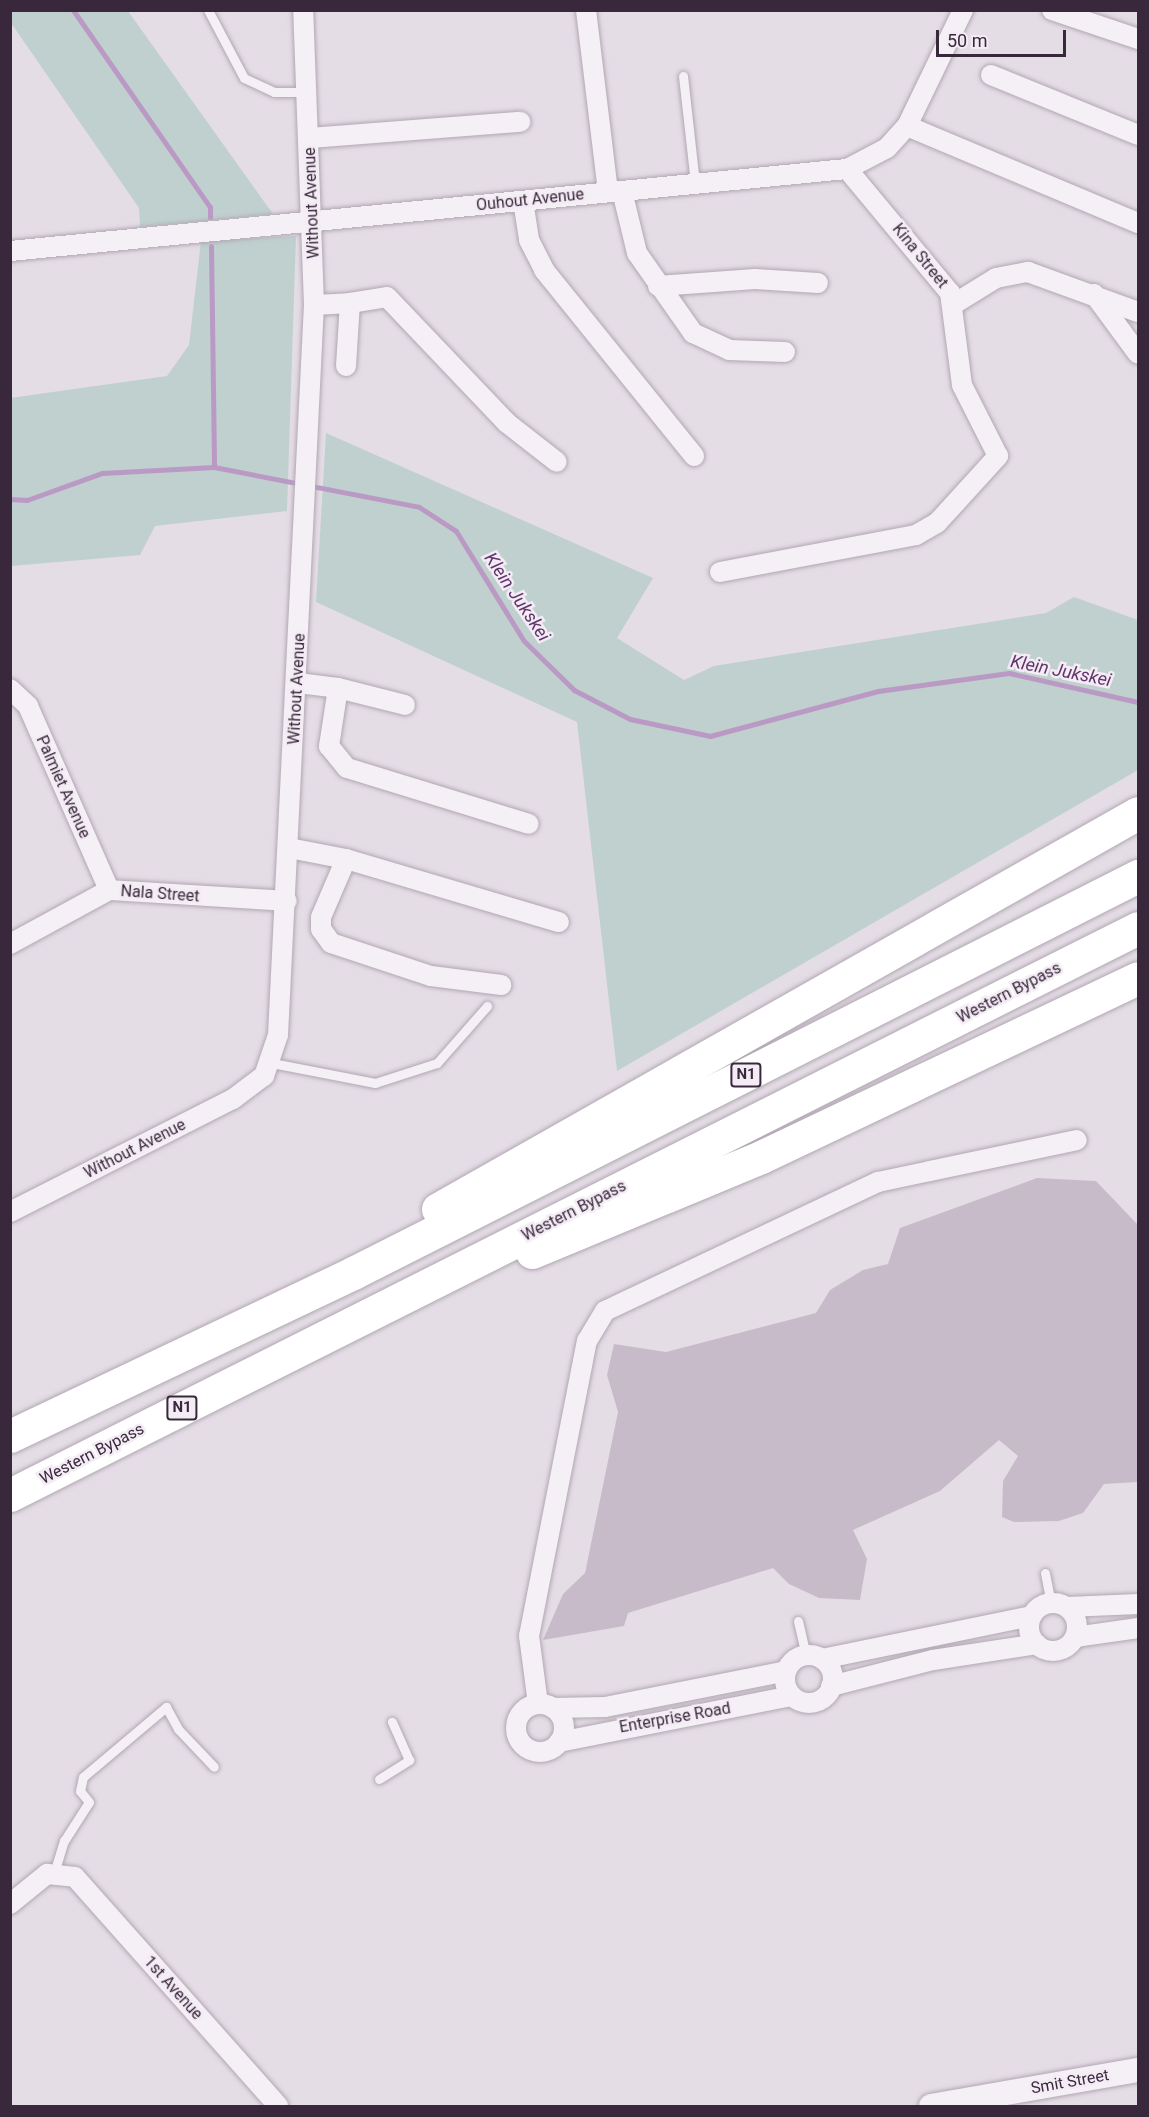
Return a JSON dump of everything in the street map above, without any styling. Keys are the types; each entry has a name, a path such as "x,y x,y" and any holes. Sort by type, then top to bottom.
{"highway":[{"path":"353,1272 504,1168 1138,813"},
{"name":"N1","path":"10,1436 353,1272 1138,876"},
{"name":"Western Bypass","path":"10,1495 354,1320 1138,928"},
{"path":"354,1320 565,1240 761,1157 1138,978"}],"street":[{"name":"Without Avenue","path":"10,1212 233,1099 264,1076 272,1063 284,1002 286,902 314,305 314,222 303,10"},
{"path":"586,10 615,192 630,235 658,286 703,341 729,350 785,352"},
{"name":"Ouhout Avenue","path":"10,251 847,168 887,148 907,126 963,10"},
{"path":"1052,10 1138,39"},
{"path":"991,75 1138,135"},
{"path":"310,138 520,122"},
{"path":"907,126 1138,223"},
{"name":"Kina Street","path":"720,572 896,540 937,523 998,456 967,402 954,304 944,285 847,168"},
{"path":"523,201 529,240 544,270 694,456"},
{"path":"954,304 1012,272 1043,275 1138,312"},
{"path":"658,286 755,279 818,283"},
{"path":"1094,294 1138,354"},
{"path":"314,305 350,303 387,297 507,423 557,462"},
{"path":"346,366 350,303"},
{"path":"298,683 338,688 405,705"},
{"path":"338,688 329,736 338,763 529,824"},
{"name":"Palmiet Avenue","path":"10,689 27,706 109,890"},
{"path":"289,848 346,859 559,922"},
{"path":"346,859 321,917 321,929 331,944 431,976 501,985"},
{"name":"Nala Street","path":"10,944 109,890 286,902"},
{"path":"545,1706 518,1717 519,1739 536,1752 559,1742 563,1721 545,1706 529,1636 587,1341 605,1311 878,1182 1077,1140"},
{"path":"1138,1604 1059,1605 1032,1616 814,1657 786,1671 792,1696 813,1703 831,1686 933,1660 1037,1644 1058,1650 1076,1636 1138,1628"},
{"path":"1059,1605 1077,1620 1076,1636"},
{"path":"1032,1616 1030,1631 1037,1644"},
{"path":"814,1657 832,1673 831,1686"},
{"name":"Enterprise Road","path":"545,1706 605,1707 786,1671"},
{"name":"Enterprise Road","path":"559,1742 792,1696"},
{"path":"10,1905 60,1873"},
{"name":"1st Avenue","path":"60,1873 278,2106"},
{"name":"Smit Street","path":"931,2106 1138,2070"}],"lane":[{"path":"208,10 244,78 274,92 308,92"},
{"path":"683,76 695,183"},
{"path":"272,1063 375,1083 437,1063 487,1006"},
{"path":"1045,1573 1059,1605"},
{"path":"798,1622 814,1657"},
{"path":"60,1873 64,1840 89,1802 80,1791 83,1777 166,1707 178,1729 214,1767"},
{"path":"380,1779 409,1760 392,1722"}],"shaded area":[{"path":"10,11 128,11 273,214 140,227 139,208 11,23"},
{"path":"296,236 287,511 155,526 140,555 11,566 10,398 167,376 189,345 201,241"},
{"path":"326,433 653,578 617,638 684,680 714,666 1046,613 1074,597 1138,620 1138,770 617,1071 577,722 316,602"}],"building":[{"path":"1037,1178 1096,1181 1138,1225 1138,1482 1104,1484 1083,1513 1059,1521 1014,1522 1002,1517 1003,1481 1018,1456 999,1440 940,1491 853,1530 867,1559 860,1600 819,1598 789,1584 773,1568 628,1613 624,1626 543,1640 563,1594 585,1573 618,1412 607,1375 614,1344 666,1352 816,1313 830,1290 863,1270 888,1264 900,1228"}],"waterway":[{"path":"73,10 210,207 210,217"},
{"path":"211,246 214,467"},
{"name":"Klein Jukskei","path":"10,499 27,500 102,473 214,467 419,507 456,531 524,641 574,690 630,719 710,736 878,691 1009,673 1138,702"}]}
